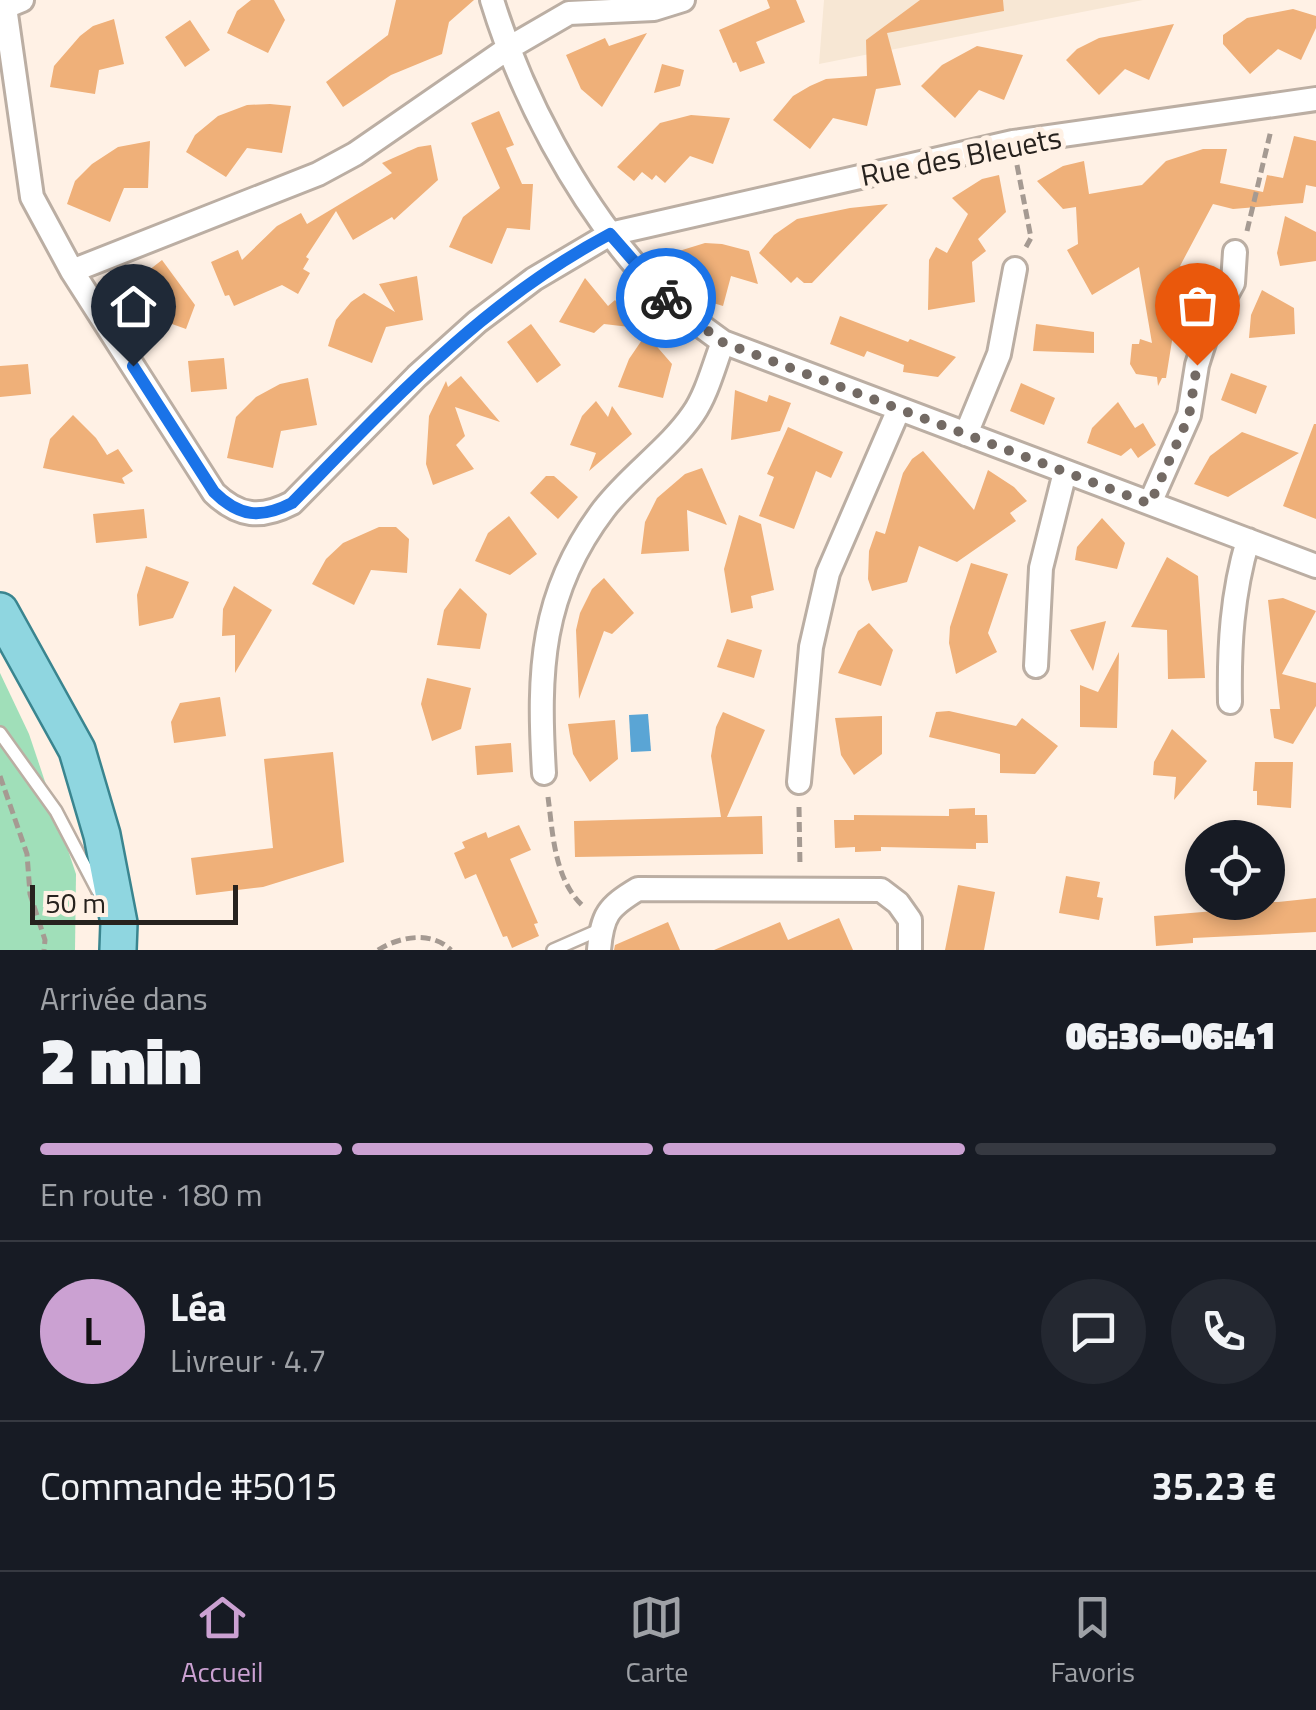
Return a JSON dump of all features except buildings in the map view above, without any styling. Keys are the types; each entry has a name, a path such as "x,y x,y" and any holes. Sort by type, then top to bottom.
{"main road":[{"path":"0,611 77,750 102,835 118,936"}],"street":[{"path":"492,0 507,49 568,170 610,234 668,300 722,342 1316,566"},
{"path":"72,271 318,174 355,154 507,49 569,13 654,9 683,0"},
{"name":"Rue des Bleuets","path":"9,3 32,197 72,271 214,492 227,506 248,515 272,513 292,503 416,376 477,322 534,279 610,234 1013,142 1316,99"},
{"path":"1150,504 1189,416 1197,365 1232,283 1235,252"},
{"path":"966,434 999,354 1015,269"},
{"path":"544,772 540,698 546,636 560,586 605,508 694,412 722,342"},
{"path":"799,782 811,646 828,572 899,409"},
{"path":"1036,666 1040,568 1065,472"},
{"path":"1230,702 1229,639 1238,575 1248,540"},
{"path":"600,934 616,902 638,889 882,890 910,920 910,950"}],"lane":[{"path":"0,733 56,811 118,936"},
{"path":"553,950 600,934"}],"path":[{"path":"1235,252 1251,224 1273,107"},
{"path":"1013,142 1030,238 1015,269"},
{"path":"544,772 557,861 575,899 600,934"},
{"path":"0,776 27,854 30,894 45,940 44,950"},
{"path":"799,782 800,889"},
{"path":"378,950 410,938 435,938 452,950"}],"shaded area":[{"path":"824,0 1143,0 819,64"}],"green space":[{"path":"0,673 29,734 76,874 75,950 0,950"}],"water":[{"path":"648,714 651,751 631,752 629,715"}],"way so far":[{"path":"666,298 722,342 1150,504 1189,416 1197,365"}],"route":[{"path":"133,366 227,506 248,515 272,513 292,503 416,376 477,322 582,249 610,234 666,298"}]}
